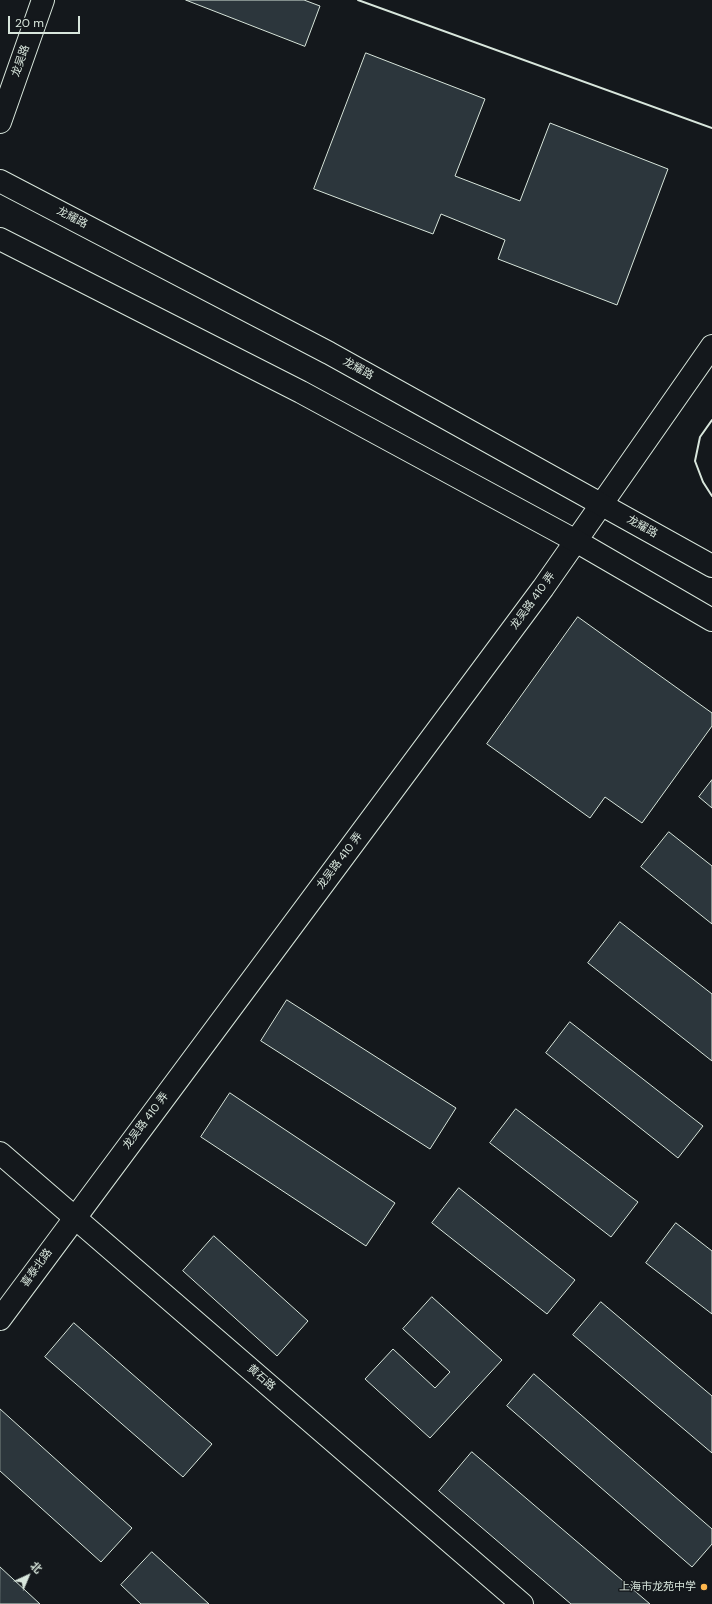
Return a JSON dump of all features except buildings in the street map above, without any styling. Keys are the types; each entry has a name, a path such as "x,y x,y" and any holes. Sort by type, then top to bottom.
{"street":[{"name":"龙吴路","path":"0,122 42,0"},
{"name":"龙耀路","path":"0,181 329,353 712,566"},
{"path":"0,239 301,392 576,541 712,620"},
{"name":"龙吴路 410 弄","path":"75,1216 539,594 712,346"},
{"name":"黄石路","path":"0,1153 75,1216 522,1604"},
{"name":"喜泰北路","path":"0,1319 75,1216"}],"wall":[{"path":"358,0 712,128"},
{"path":"712,420 700,437 695,461 703,482 712,496"}],"place":[{"name":"上海市龙苑中学","path":"704,1587"}]}
